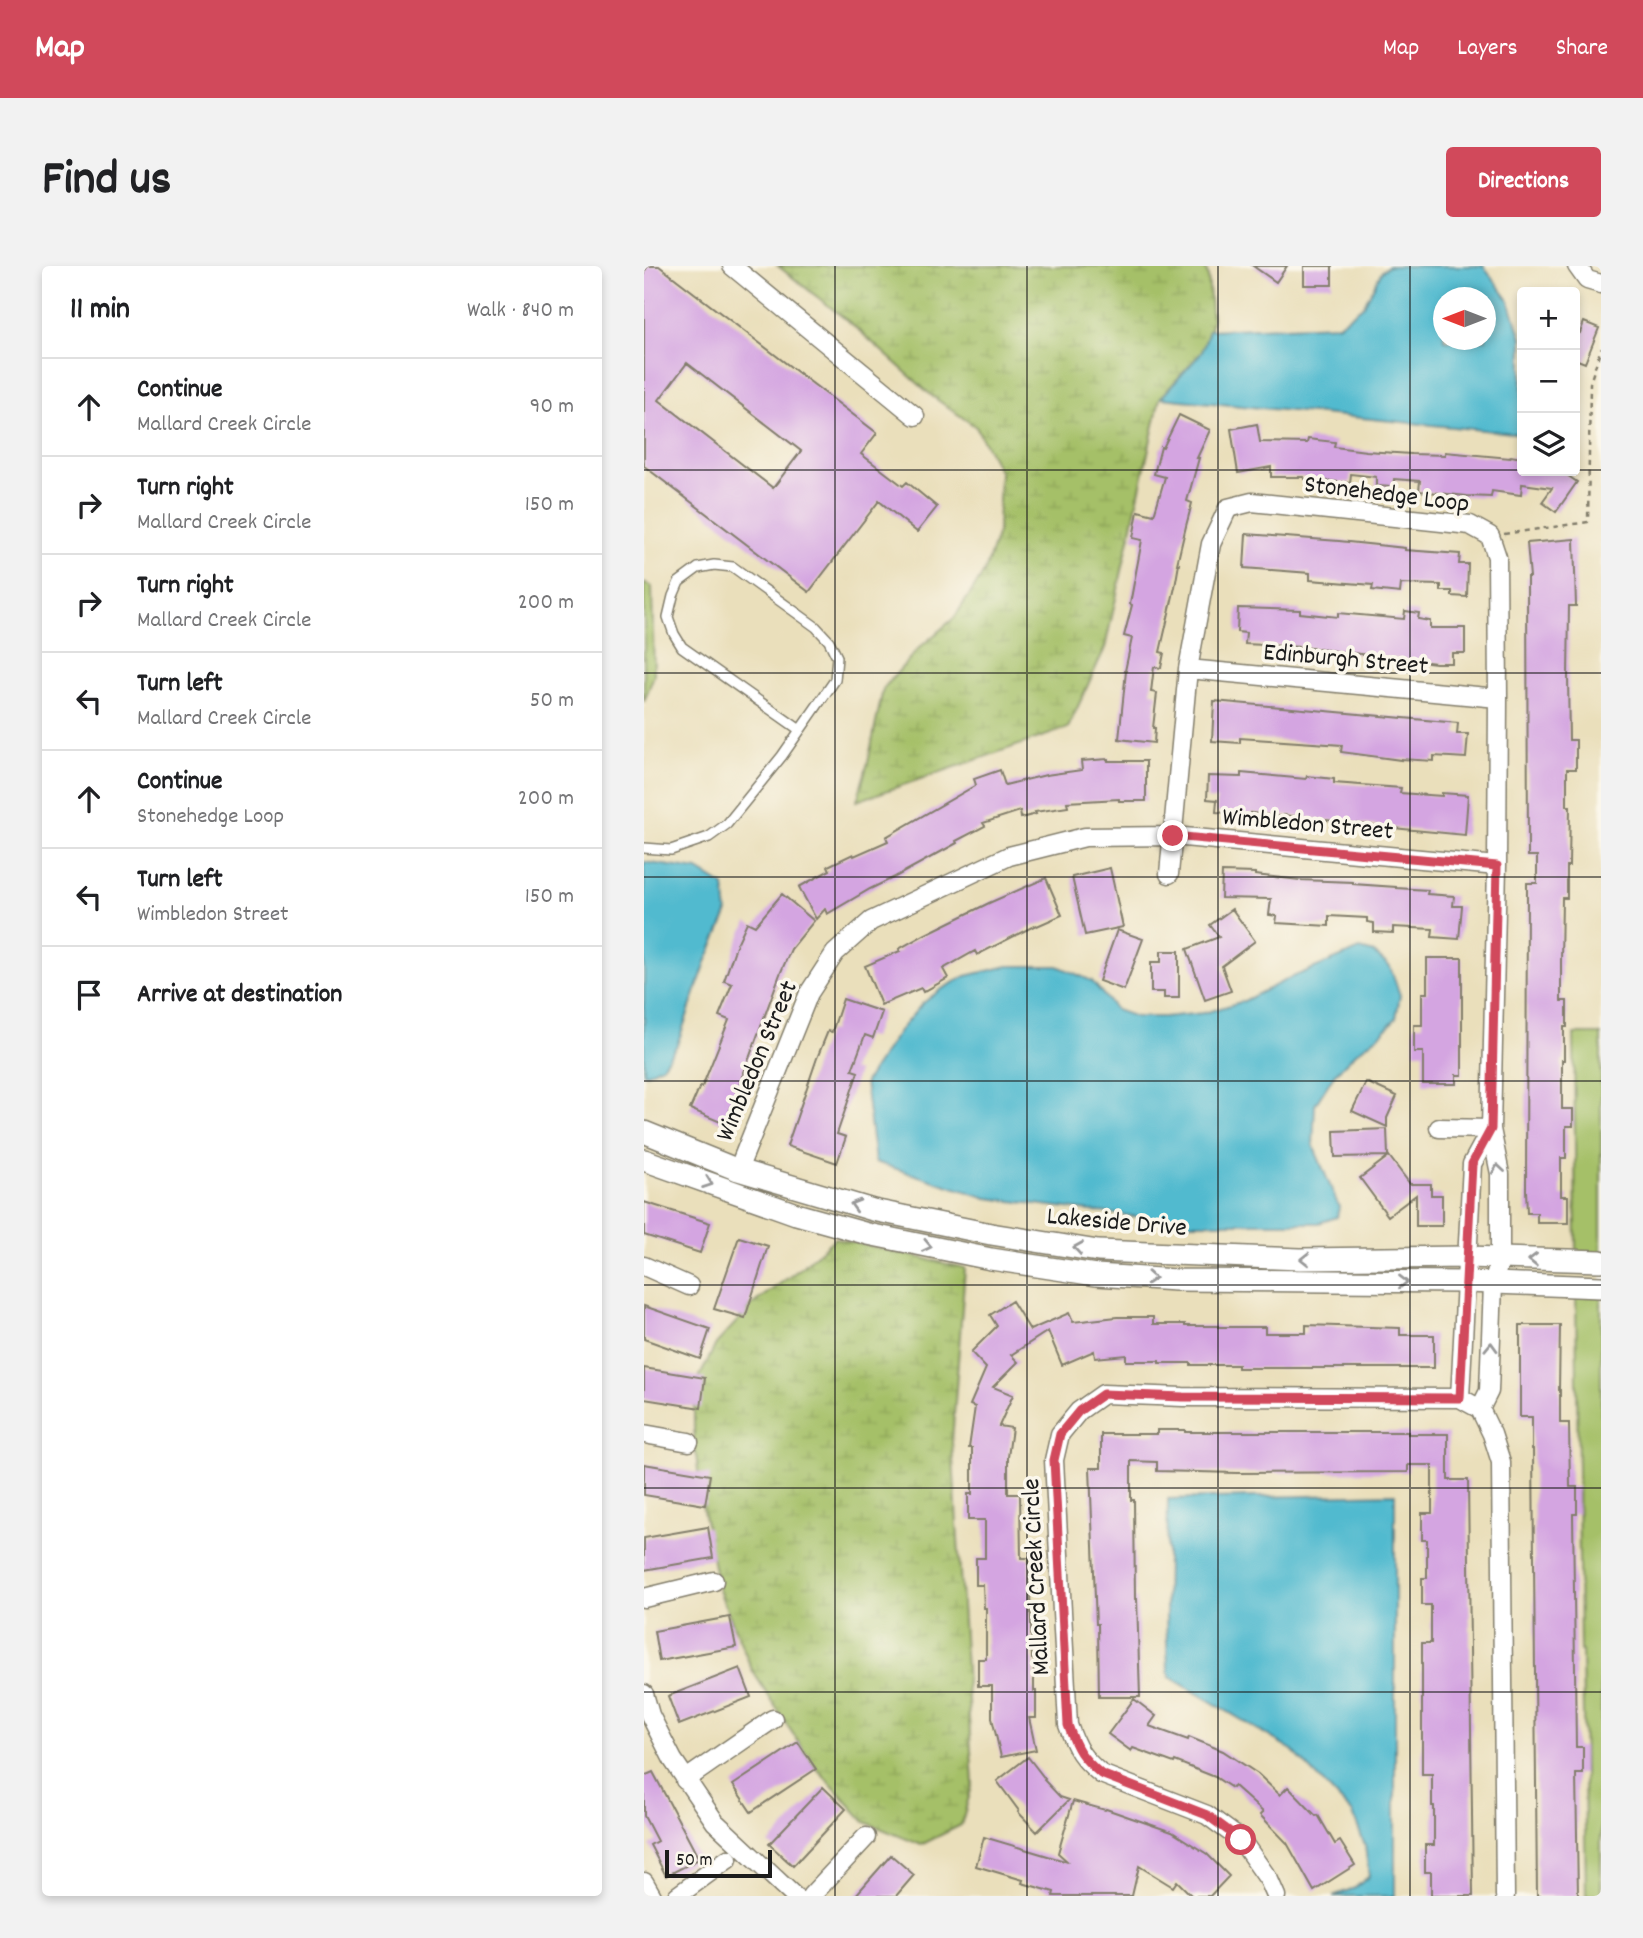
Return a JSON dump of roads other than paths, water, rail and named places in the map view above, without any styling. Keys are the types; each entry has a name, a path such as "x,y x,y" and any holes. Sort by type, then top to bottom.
{"street":[{"path":"732,266 915,416"},
{"path":"1577,266 1587,280 1601,284"},
{"name":"Stonehedge Loop","path":"1168,874 1188,669 1211,544 1228,508 1252,502 1415,519 1470,525 1490,536 1497,557 1498,698 1491,1129 1500,1174 1500,1259 1493,1284"},
{"name":"Edinburgh Street","path":"1188,669 1498,698"},
{"name":"Wimbledon Street","path":"738,1170 808,993 835,953 871,921 1009,856 1085,837 1173,836 1497,866"},
{"path":"1439,1128 1491,1129"},
{"name":"Stonehedge Loop","path":"1466,1282 1472,1164 1491,1129"},
{"name":"Lakeside Drive","path":"644,1132 738,1170 873,1210 991,1234 1098,1251 1300,1259 1467,1257 1601,1261"},
{"name":"Lakeside Drive","path":"644,1160 796,1214 868,1234 991,1259 1096,1275 1176,1280 1466,1282 1601,1287"},
{"path":"644,1266 689,1286"},
{"path":"1460,1398 1466,1282"},
{"path":"1493,1284 1489,1391 1480,1409 1501,1462 1505,1896"},
{"name":"Mallard Creek Circle","path":"1276,1896 1269,1880 1241,1840 1207,1815 1101,1774 1076,1748 1068,1725 1054,1460 1060,1434 1079,1411 1103,1394 1183,1397 1460,1398 1480,1409"},
{"path":"644,1434 689,1442"},
{"path":"644,1598 714,1581"},
{"path":"644,1694 650,1715 673,1760 715,1822 794,1896"},
{"path":"685,1780 773,1719"},
{"path":"811,1896 866,1838"},
{"path":"677,1896 728,1859"},
{"path":"644,1882 652,1896"}],"lane":[{"path":"644,848 671,850 709,837 727,824 782,756 835,680 837,657 829,641 816,627 733,567 714,565 698,568 679,582 667,617 682,647 800,730"}],"water":[{"path":"1389,266 1483,266 1508,299 1517,323 1517,434 1161,398 1202,352 1209,330 1338,325 1364,305 1382,271"},
{"path":"644,862 698,870 724,886 727,914 706,962 677,1045 662,1066 646,1074 644,1074"},
{"path":"1360,949 1374,953 1390,967 1400,995 1396,1018 1334,1075 1315,1105 1313,1145 1339,1207 1337,1217 1319,1223 1187,1223 987,1198 875,1162 865,1082 898,1032 922,1004 940,990 966,976 1008,966 1058,966 1092,981 1116,1010 1136,1017 1164,1017 1204,1013 1244,1001"},
{"path":"1395,1494 1395,1896 1333,1896 1355,1888 1369,1876 1365,1846 1353,1814 1292,1750 1170,1677 1166,1615 1168,1499"}]}
